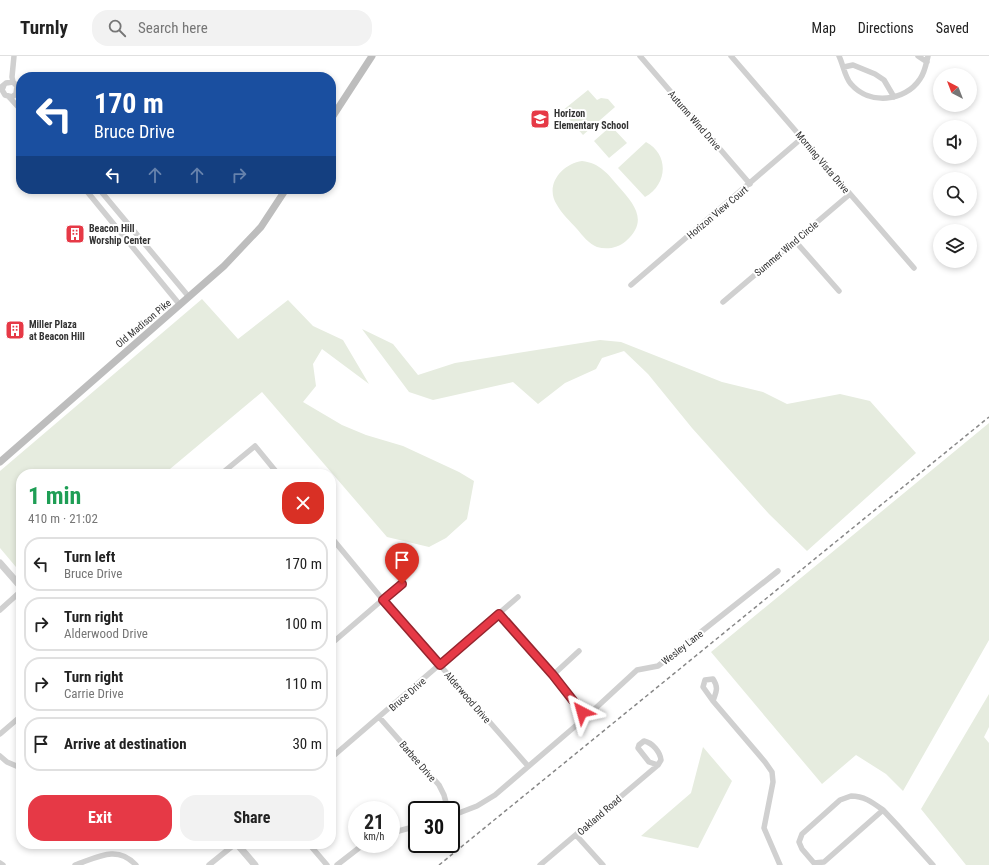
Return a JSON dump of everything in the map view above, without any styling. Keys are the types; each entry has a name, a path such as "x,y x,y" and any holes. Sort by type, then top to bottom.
{"main road":[{"path":"336,111 372,56"},
{"name":"Old Madison Pike","path":"0,462 149,330 189,297 246,244 261,227 283,194"}],"street":[{"path":"14,56 8,83 2,90 4,94 16,105"},
{"name":"Autumn Wind Drive","path":"640,56 750,184"},
{"name":"Morning Vista Drive","path":"731,56 914,268"},
{"path":"839,56 848,80 852,85 862,94 876,99 894,97 914,86 920,79 928,59 918,56"},
{"path":"844,67 853,65 875,74 884,80 894,97"},
{"path":"4,94 16,95"},
{"name":"Horizon View Court","path":"631,285 802,138"},
{"path":"90,194 180,304"},
{"path":"103,194 189,297"},
{"name":"Summer Wind Circle","path":"723,302 850,194"},
{"path":"102,209 110,203"},
{"path":"795,240 839,292"},
{"path":"142,257 151,252"},
{"path":"227,469 254,446 274,469"},
{"name":"Alderwood Drive","path":"336,543 383,600 528,766"},
{"path":"0,562 16,581"},
{"name":"Wesley Lane","path":"460,812 476,806 495,795 586,717 637,670 658,666 778,571"},
{"path":"336,640 402,584"},
{"path":"0,610 16,596"},
{"name":"Bruce Drive","path":"336,754 518,597"},
{"path":"499,614 553,675 586,717"},
{"path":"553,675 579,651"},
{"path":"713,701 772,772 773,782 764,828 780,865"},
{"name":"Barbee Drive","path":"379,717 439,785 446,801"},
{"path":"0,734 16,720"},
{"path":"644,741 648,742 660,755 662,760 658,765 649,762 644,756 638,748 641,743 644,741"},
{"path":"0,756 16,766"},
{"name":"Oakland Road","path":"540,865 658,765"},
{"path":"883,810 824,862 814,863 802,849 799,842 802,834 840,800 851,796 858,796 868,799 883,810 933,865"},
{"path":"576,835 603,865"},
{"path":"209,865 230,849"},
{"path":"241,849 255,865"},
{"path":"313,849 327,865"},
{"path":"338,865 353,853"},
{"path":"75,865 101,855 120,854 136,865"}],"shaded area":[{"path":"588,90 597,100 601,98 608,99 615,107 583,135 562,111"},
{"path":"611,126 627,143 609,158 594,141"},
{"path":"646,142 659,154 663,170 658,185 645,197 618,168"},
{"path":"582,161 594,164 603,170 625,193 634,206 638,220 637,227 633,234 620,245 612,248 605,248 597,247 591,244 583,237 557,205 553,190 557,177 568,166"},
{"path":"202,299 238,339 288,300 313,326 343,340 369,384 322,349 313,364 316,386 303,402 342,425 366,435 403,446 459,472 474,481 467,519 446,538 429,547 387,537 336,478 336,469 328,469 262,392 170,469 16,469 16,567 0,548 0,471"},
{"path":"362,329 393,344 418,375 455,363 600,340 621,342 722,382 763,392 787,404 840,394 870,401 916,453 807,551 769,514 692,428 648,374 624,351 602,358 596,369 565,383 538,404 513,382 433,400 409,392"},
{"path":"989,423 989,640 903,791 886,774 856,755 822,784 711,652"},
{"path":"989,694 989,727 984,737 989,743 989,865 966,865 921,809"},
{"path":"703,747 732,781 698,848 641,836 691,793"}],"railway":[{"path":"439,865 989,417"}],"place":[{"name":"Horizon Elementary School","path":"540,119"},
{"name":"Beacon Hill Worship Center","path":"75,234"},
{"name":"Miller Plaza at Beacon Hill","path":"15,330"}],"route":[{"path":"402,584 383,600 440,665 499,614 553,675 582,712"}]}
